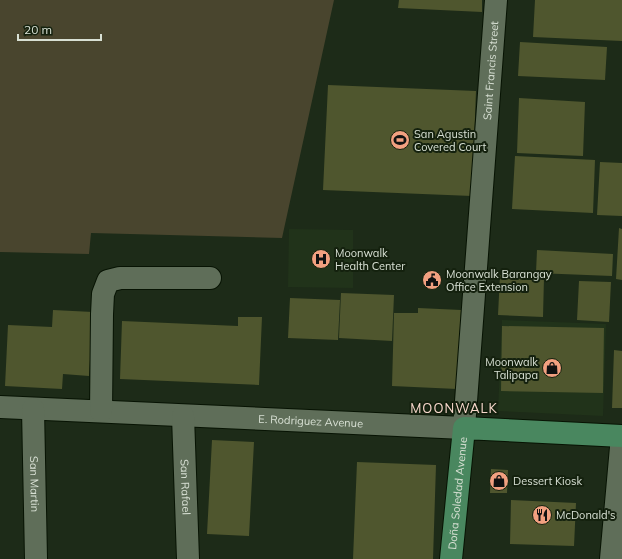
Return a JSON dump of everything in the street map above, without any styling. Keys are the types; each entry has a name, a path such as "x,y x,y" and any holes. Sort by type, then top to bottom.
{"main road":[{"name":"E. Rodriguez Avenue","path":"464,428 622,436"},
{"name":"Doña Soledad Avenue","path":"451,559 464,428"}],"street":[{"name":"Saint Francis Street","path":"464,428 496,0"},
{"path":"101,411 103,294 108,281 120,278 210,278"},
{"name":"E. Rodriguez Avenue","path":"0,407 464,428"},
{"name":"San Martin","path":"33,409 36,559"},
{"name":"San Rafael","path":"184,416 188,559"},
{"path":"612,559 622,436"}],"shaded area":[{"path":"0,0 334,0 282,238 91,233 89,254 0,252"},
{"name":"Moonwalk Health Center","path":"289,229 353,230 353,288 288,287"},
{"name":"Moonwalk Talipapa","path":"502,320 606,324 603,416 498,411"}],"building":[{"path":"399,0 482,0 482,12 398,8"},
{"path":"535,0 622,0 622,41 533,37"},
{"path":"520,42 607,47 605,80 518,76"},
{"name":"San Agustin Covered Court","path":"328,85 476,91 472,196 323,190"},
{"path":"519,98 585,102 583,156 517,153"},
{"path":"515,156 595,160 593,213 512,209"},
{"path":"600,162 622,163 622,216 597,215"},
{"path":"619,228 622,229 622,280 616,279"},
{"path":"537,250 613,254 612,276 536,273"},
{"path":"500,275 544,277 543,317 498,315"},
{"path":"579,281 611,282 609,322 577,320"},
{"path":"341,293 394,295 392,341 339,338"},
{"path":"290,298 340,300 338,340 288,338"},
{"path":"418,308 461,310 457,389 392,386 394,313 418,313"},
{"path":"53,310 93,312 89,376 63,374 62,389 5,386 8,325 52,327"},
{"path":"238,317 262,317 259,385 120,379 122,321 238,326"},
{"name":"Moonwalk Talipapa","path":"502,326 604,328 603,393 501,391"},
{"path":"614,350 622,351 622,408 612,408"},
{"path":"212,440 254,442 249,536 207,534"},
{"path":"357,462 436,465 433,559 353,559"},
{"name":"Dessert Kiosk","path":"491,469 508,470 507,493 490,493"},
{"path":"511,500 576,503 574,546 510,544"}],"place":[{"name":"San Agustin Covered Court","path":"400,140"},
{"name":"Moonwalk Health Center","path":"321,259"},
{"name":"Moonwalk Barangay Office Extension","path":"432,280"},
{"name":"Moonwalk Talipapa","path":"552,368"},
{"name":"Dessert Kiosk","path":"499,481"},
{"name":"McDonald's","path":"542,515"}],"district":[{"name":"MOONWALK","path":"454,408"}]}
